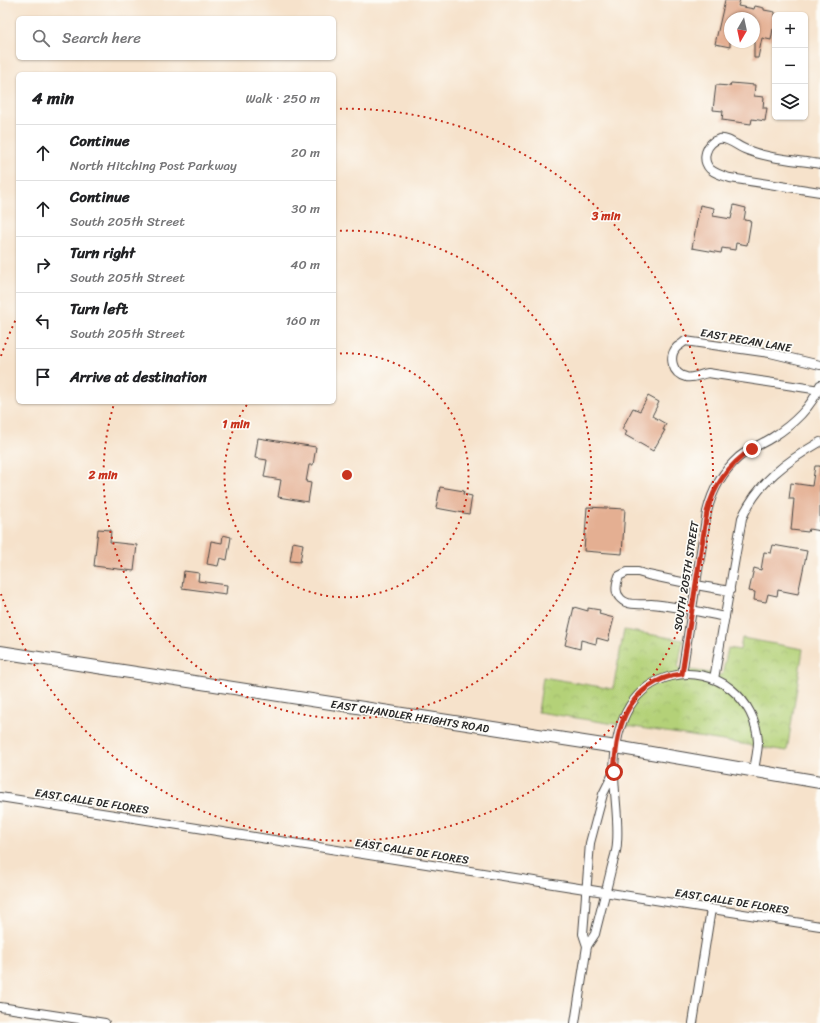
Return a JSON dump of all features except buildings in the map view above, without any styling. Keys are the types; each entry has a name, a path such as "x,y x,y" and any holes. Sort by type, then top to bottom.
{"main road":[{"name":"EAST CHANDLER HEIGHTS ROAD","path":"0,652 616,747 754,772 820,782"}],"street":[{"path":"820,164 758,154 745,150 728,140 720,139 710,144 706,151 705,161 716,174 730,178 820,192"},
{"name":"EAST PECAN LANE","path":"819,388 708,373 686,378 677,373 673,367 672,356 677,347 686,341 770,353 820,365"},
{"name":"SOUTH 205TH STREET","path":"682,674 710,499 718,483 730,467 740,457 775,436 796,420 819,388"},
{"path":"714,680 742,518 752,499 765,482 778,471 820,442"},
{"path":"725,616 652,604 629,604 621,600 617,594 616,584 619,576 628,572 638,572 730,591"},
{"path":"575,1023 587,946 595,934 617,844 614,772 616,747 624,715 631,703 641,692 664,678 682,674 691,674 714,680 728,687 744,702 754,721 758,742 754,772"},
{"path":"587,946 583,934 590,843 604,794 614,772"},
{"name":"EAST CALLE DE FLORES","path":"0,797 820,926"},
{"path":"693,1023 711,909"},
{"path":"0,1007 105,1023"}],"green space":[{"path":"624,630 683,640 678,668 722,675 728,648 740,650 742,638 803,649 787,751 538,712 543,677 613,689"}],"route":[{"path":"614,772 616,747 620,728 624,715 631,703 641,692 653,684 664,678 682,674 710,499 715,488 730,467 740,457 752,449"}]}
